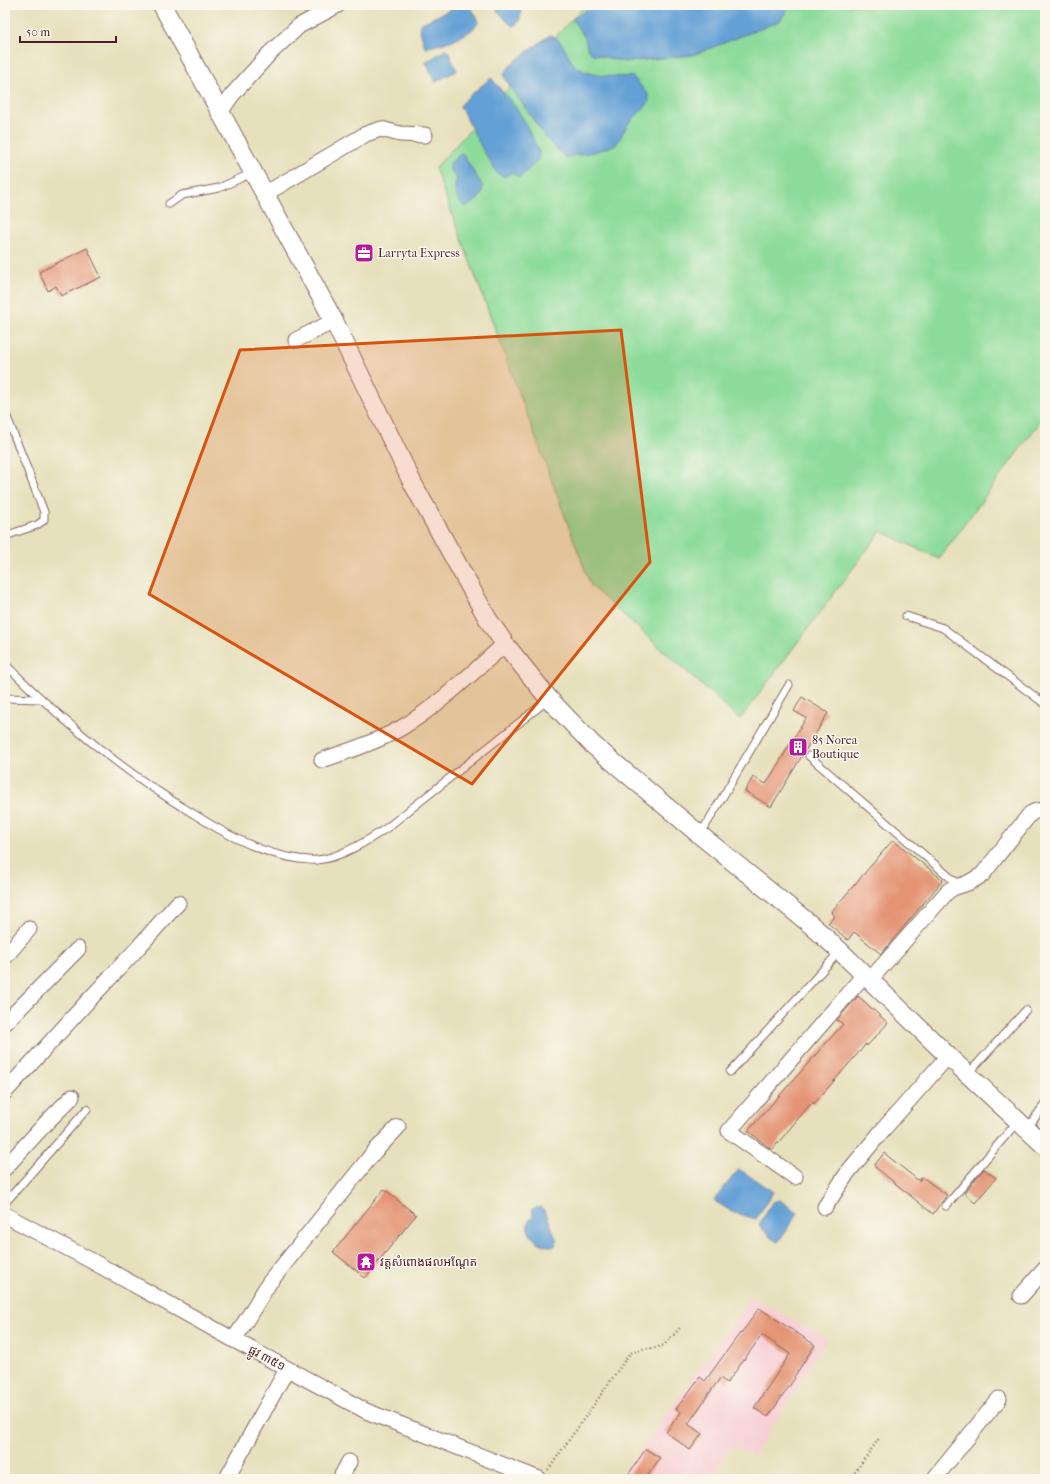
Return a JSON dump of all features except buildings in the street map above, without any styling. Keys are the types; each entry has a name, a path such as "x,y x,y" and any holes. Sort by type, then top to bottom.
{"street":[{"path":"162,5 334,321 413,484 489,621 505,644 549,699 593,745 700,835 810,924 1045,1146"},
{"path":"221,111 232,96 269,54 299,26 338,5"},
{"path":"265,194 366,134 381,129 400,134 425,135"},
{"path":"296,340 334,321"},
{"path":"322,760 357,749 401,728 440,700 505,644"},
{"path":"795,1177 729,1131 867,977 948,891 968,883 982,875 1030,814 1036,810 1042,810 1045,812"},
{"path":"5,1092 178,902"},
{"path":"5,957 29,929"},
{"path":"5,1023 78,949"},
{"path":"826,1207 853,1166 948,1056"},
{"path":"5,1168 72,1097"},
{"path":"234,1340 269,1282 374,1152 398,1127"},
{"name":"ផ្លូវ ៣៥១","path":"5,1215 366,1411 543,1476"},
{"path":"1022,1296 1045,1269"},
{"path":"227,1478 287,1369"},
{"path":"934,1479 999,1399"},
{"path":"340,1479 349,1462"}],"lane":[{"path":"169,204 182,195 219,188 254,173"},
{"path":"5,536 37,525 44,520 44,512 6,417"},
{"path":"906,616 943,628 1045,704"},
{"path":"5,664 41,699 124,768 172,801 241,842 283,857 317,860 340,854 360,845 388,827 549,699"},
{"path":"700,835 789,685"},
{"path":"5,698 41,699"},
{"path":"809,756 960,886"},
{"path":"730,1072 840,951"},
{"path":"968,1074 1026,1010"},
{"path":"946,1206 1022,1125 1045,1104"},
{"path":"5,1203 87,1109"}],"path":[{"path":"543,1476 630,1353 643,1349 655,1348 664,1344 680,1328"},
{"path":"850,1479 880,1437"}],"highlighted area":[{"path":"621,330 650,562 472,784 149,594 240,350"}],"shaded area":[{"path":"752,1297 827,1339 754,1455 731,1446 710,1479 619,1479"}],"green space":[{"path":"585,5 1045,5 1045,415 939,559 881,531 740,719 591,586 435,168"}],"water":[{"path":"460,5 470,7 474,12 479,21 475,27 463,36 425,48 420,30 420,24"},
{"path":"492,5 532,5 521,10 519,22 512,26"},
{"path":"595,5 790,5 780,21 693,55 624,62 593,54 588,50 585,38 572,19"},
{"path":"550,35 559,41 575,66 592,74 633,77 648,94 649,102 628,124 616,145 594,152 565,157 548,141 506,80 503,74 515,61"},
{"path":"447,49 457,71 435,82 426,62"},
{"path":"491,78 517,109 525,122 539,152 538,160 520,178 512,172 505,177 497,173 484,152 460,106 468,97"},
{"path":"462,153 482,185 482,193 480,197 464,207 457,197 455,190 457,179 450,170 450,163"},
{"path":"739,1169 773,1192 756,1219 732,1212 714,1200"},
{"path":"780,1200 798,1213 778,1242 771,1238 759,1225 772,1202"},
{"path":"541,1207 546,1213 557,1241 555,1246 539,1243 534,1239 529,1231 529,1220 533,1218 532,1209"}],"place":[{"name":"Larryta Express","path":"364,253"},
{"name":"85 Norea Boutique","path":"798,747"},
{"name":"វត្តសំពោងផលអណ្តែត","path":"366,1262"}]}
